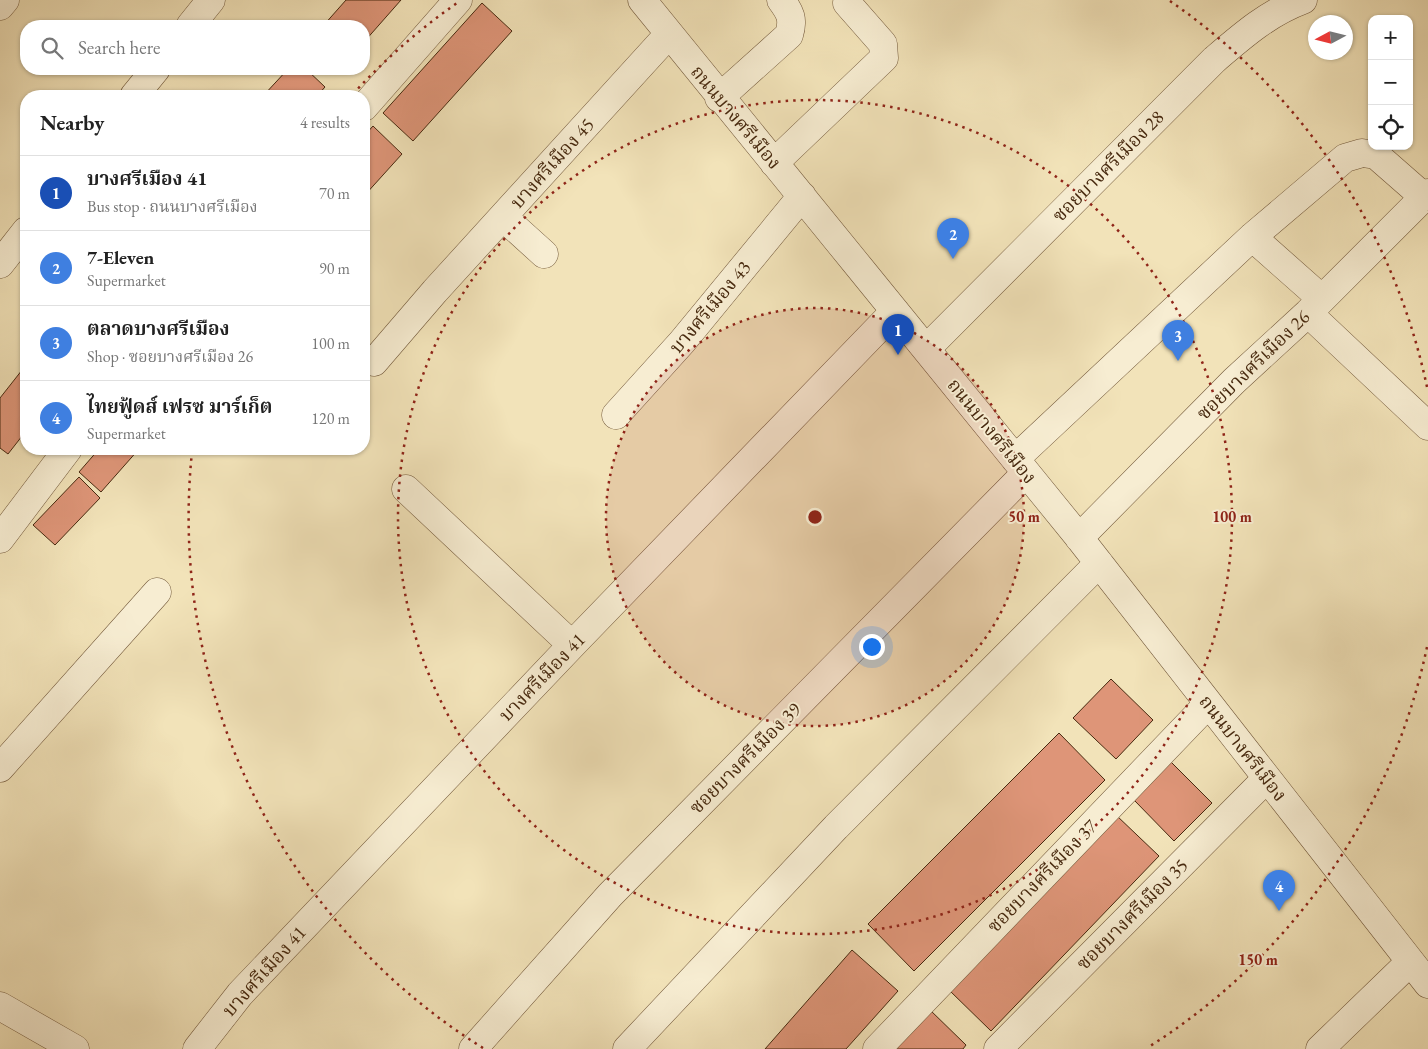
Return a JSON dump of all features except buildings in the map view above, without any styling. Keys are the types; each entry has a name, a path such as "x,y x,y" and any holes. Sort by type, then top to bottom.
{"street":[{"path":"0,6 5,0"},
{"path":"195,20 211,0"},
{"path":"370,99 458,0"},
{"name":"ถนนบางศรีเมือง","path":"642,0 719,98 802,196 1099,563 1428,984"},
{"path":"719,98 789,35 793,23 790,12 781,0"},
{"name":"ซอยบางศรีเมือง 28","path":"926,348 1214,60 1258,23 1282,8 1303,0"},
{"path":"774,163 884,58 883,44 847,3"},
{"name":"บางศรีเมือง 45","path":"374,362 435,291 669,34"},
{"path":"139,90 151,75"},
{"name":"ซอยบางศรีเมือง 39","path":"473,1049 610,895 1020,466 1252,237 1345,158 1362,153 1376,155 1426,195"},
{"name":"ซอยบางศรีเมือง 26","path":"1079,538 1234,381 1315,306 1426,195"},
{"name":"บางศรีเมือง 43","path":"616,415 682,342 802,196"},
{"path":"503,217 544,254"},
{"path":"1252,237 1428,426"},
{"path":"0,264 20,239"},
{"name":"บางศรีเมือง 41","path":"197,1049 240,994 572,645 895,312"},
{"path":"0,539 63,455"},
{"path":"406,489 572,645"},
{"path":"627,1049 836,827 1099,563"},
{"path":"0,768 157,592"},
{"name":"ซอยบางศรีเมือง 37","path":"876,1049 1208,704"},
{"name":"ซอยบางศรีเมือง 35","path":"998,1049 1266,779"},
{"path":"1320,1049 1410,962"},
{"path":"0,1006 75,1049"}],"place":[{"name":"7-Eleven","path":"953,259"},
{"name":"บางศรีเมือง 41","path":"898,355"},
{"name":"ตลาดบางศรีเมือง","path":"1178,361"},
{"name":"ไทยฟู้ดส์ เฟรซ มาร์เก็ต","path":"1279,911"}]}
